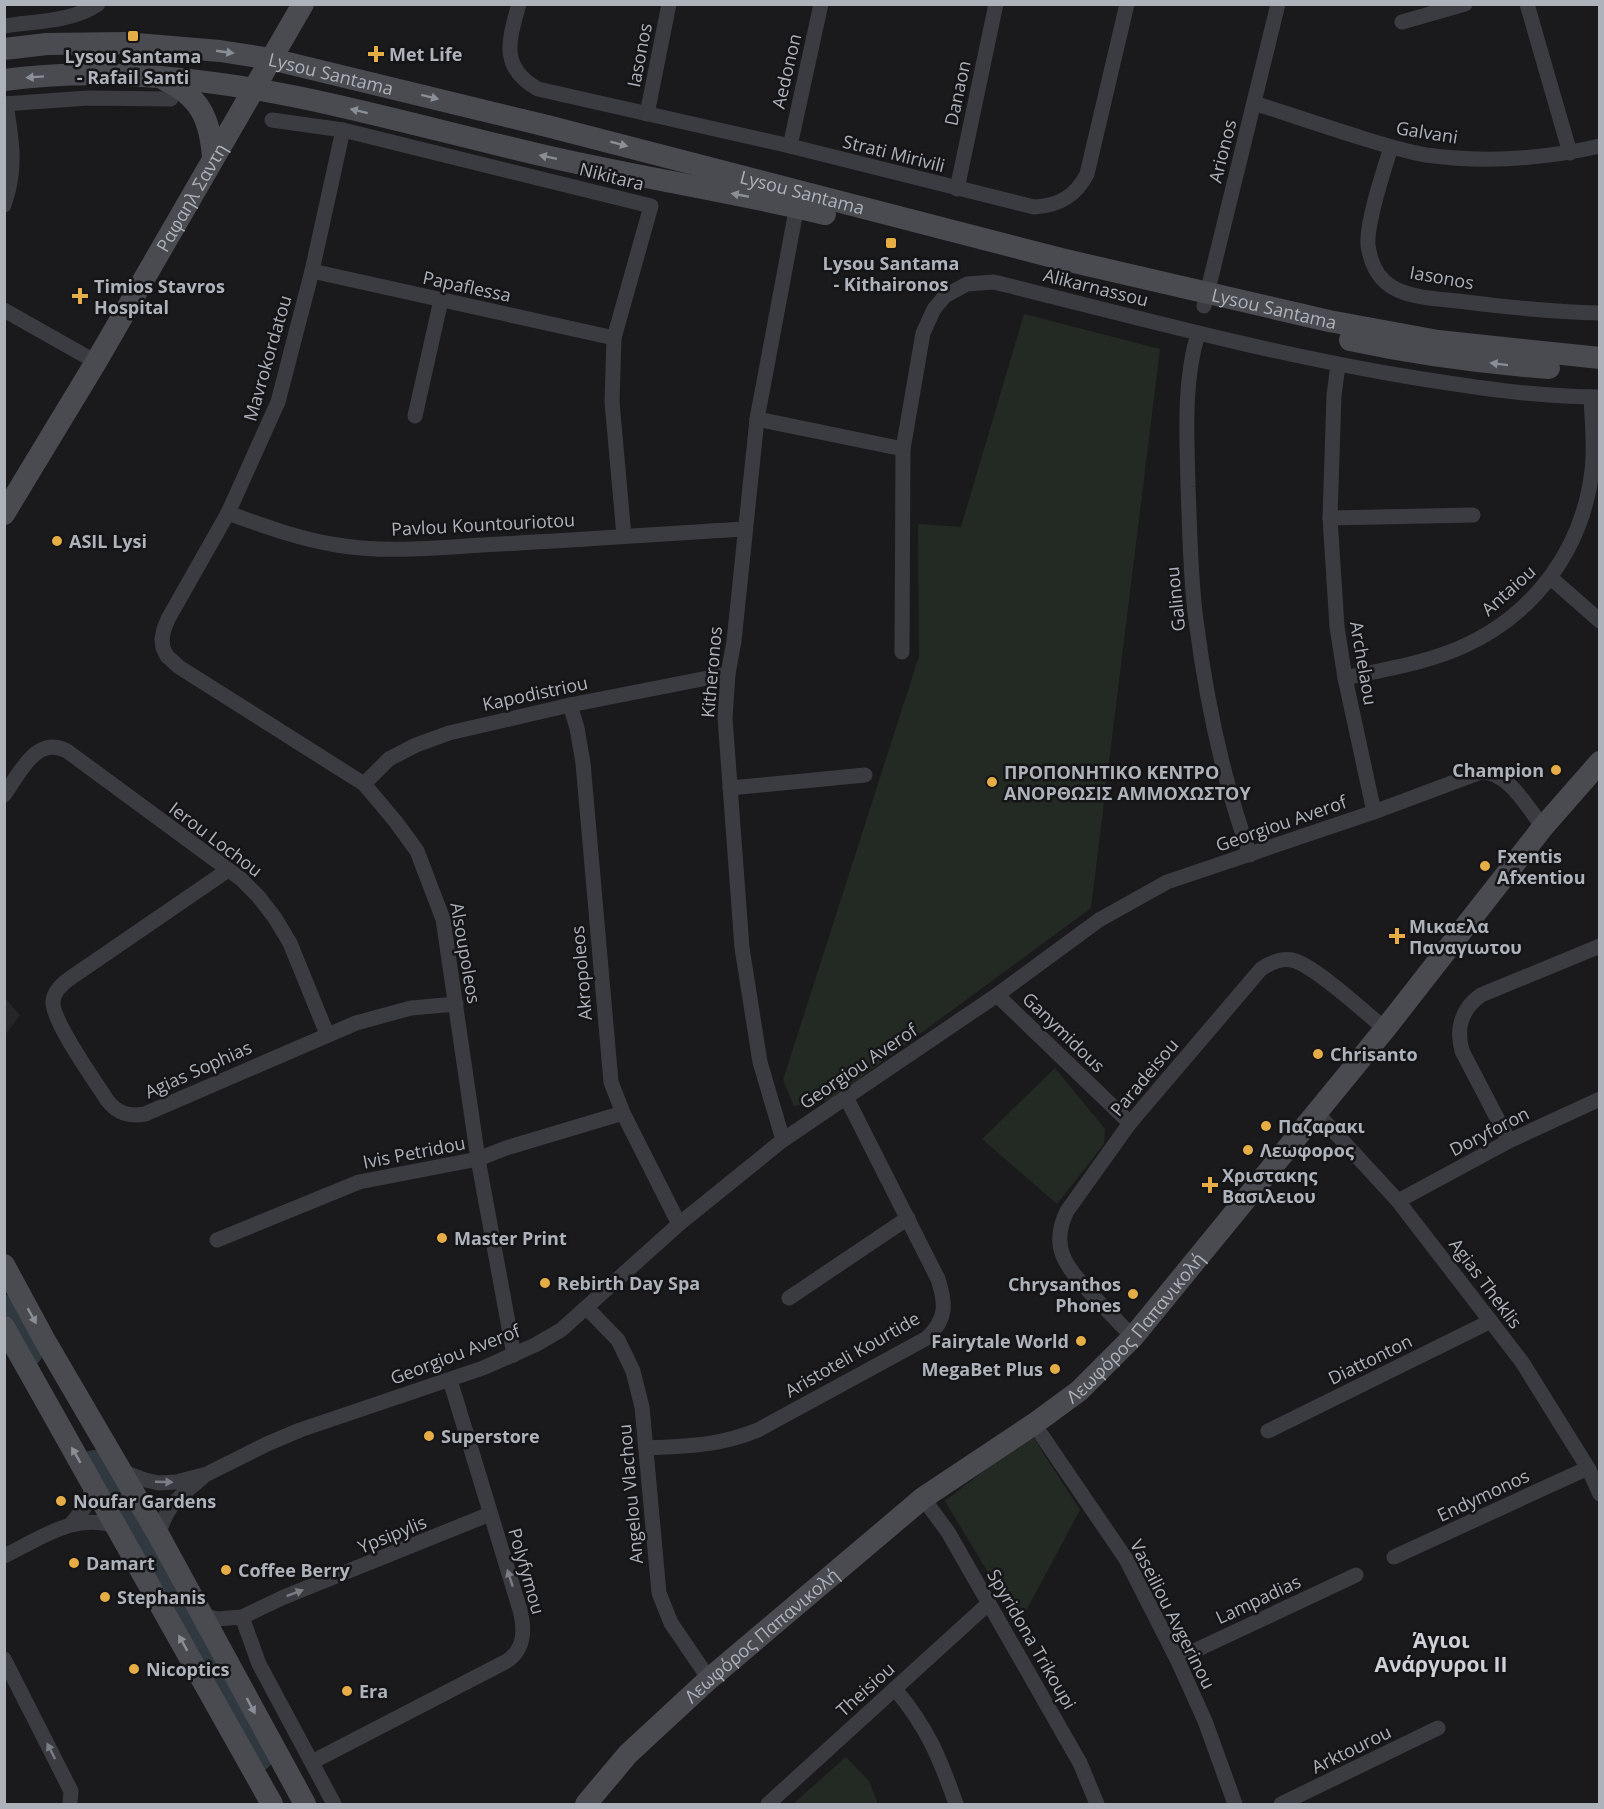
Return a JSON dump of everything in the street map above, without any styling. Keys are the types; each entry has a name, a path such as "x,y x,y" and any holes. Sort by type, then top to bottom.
{"main road":[{"name":"Ραφαηλ Σαντη","path":"4,514 96,362 303,4"},
{"name":"Lysou Santama","path":"4,49 47,44 124,43 209,50 271,59 547,126 798,199"},
{"name":"Lysou Santama","path":"4,80 85,74 156,76 255,88 542,155 798,199 1061,259 1389,348 1503,364 1599,372"},
{"path":"156,76 178,86 196,102 210,130 213,158"},
{"name":"Lysou Santama","path":"1206,299 1438,341 1599,358"},
{"name":"Λεωφόρος Παπανικολή","path":"586,1804 628,1754 709,1679 923,1498 1079,1391 1133,1338 1385,1029 1543,827 1599,762"},
{"path":"4,1265 44,1339 159,1536 305,1804"},
{"path":"4,1327 272,1804"}],"street":[{"name":"Strati Mirivili","path":"519,4 508,47 513,64 522,79 546,92 790,146 1034,207 1056,204 1065,200 1080,187 1087,174 1127,4"},
{"name":"Iasonos","path":"647,114 669,4"},
{"name":"Aedonon","path":"790,146 821,4"},
{"name":"Danaon","path":"957,189 996,4"},
{"name":"Arionos","path":"1206,299 1278,4"},
{"path":"1402,22 1465,4"},
{"path":"1527,4 1570,153"},
{"path":"4,26 70,17 98,5"},
{"path":"4,205 14,167 5,104 88,98 171,99"},
{"name":"Galvani","path":"1254,103 1390,147 1424,154 1484,159 1520,159 1570,153 1599,146"},
{"name":"Nikitara","path":"272,120 343,130 651,206 614,338 612,402 624,536"},
{"name":"Mavrokordatou","path":"163,648 162,639 168,618 228,513 278,402 312,271 343,130"},
{"name":"Iasonos","path":"1390,147 1367,238 1372,262 1380,277 1387,283 1407,293 1445,300 1512,308 1599,313"},
{"name":"Kitheronos","path":"783,1140 760,1062 742,948 725,718 757,419 798,199"},
{"name":"Papaflessa","path":"312,271 614,338"},
{"name":"Alikarnassou","path":"902,652 903,449 923,333 934,309 945,296 958,287 994,282 1338,365 1495,389 1595,397"},
{"path":"415,416 441,300"},
{"path":"4,310 96,362"},
{"name":"Galinou","path":"1198,333 1190,359 1186,421 1191,569 1196,619 1213,719 1236,818 1250,855"},
{"name":"Archelaou","path":"1338,365 1334,395 1330,518 1337,627 1345,678 1374,812"},
{"name":"Antaiou","path":"1345,678 1428,659 1464,646 1504,622 1535,597 1551,578 1578,525 1589,486 1595,397"},
{"path":"757,419 903,449"},
{"name":"Pavlou Kountouriotou","path":"228,513 277,531 320,542 358,548 394,549 529,543 744,529"},
{"path":"1330,518 1473,515"},
{"path":"1551,578 1599,621"},
{"name":"Alsoupoleos","path":"163,648 167,656 180,667 364,784 417,851 432,885 443,919 478,1159 514,1355"},
{"name":"Kapodistriou","path":"364,784 389,759 416,745 469,728 570,705 728,674"},
{"name":"Akropoleos","path":"570,705 577,728 583,763 611,1082 623,1113 679,1224"},
{"name":"Ierou Lochou","path":"4,795 35,753 52,746 67,752 228,870 258,896 284,932 327,1034"},
{"name":"Georgiou Averof","path":"122,1471 145,1480 159,1482 176,1482 207,1474 300,1430 450,1380 514,1355 561,1330 679,1224 783,1140 997,995 1099,920 1167,882 1374,812 1472,774 1489,772 1504,779 1543,827"},
{"path":"730,788 865,775"},
{"name":"Agias Sophias","path":"228,870 62,984 53,1001 59,1022 106,1100 116,1110 131,1115 145,1114 327,1034 396,1011 429,1005 456,1004"},
{"path":"1509,1142 1462,1051 1458,1035 1462,1017 1472,1001 1480,995 1599,945"},
{"name":"Paradeisou","path":"1133,1338 1071,1272 1062,1256 1059,1241 1062,1221 1067,1211 1130,1124 1257,974 1270,963 1291,960 1304,964 1385,1029"},
{"name":"Ganymidous","path":"997,995 1130,1124"},
{"name":"Aristoteli Kourtide","path":"645,1448 707,1445 736,1439 758,1430 927,1338 937,1329 944,1311 943,1294 938,1279 846,1096"},
{"name":"Doryforon","path":"1398,1201 1509,1142 1599,1099"},
{"name":"Ivis Petridou","path":"217,1240 359,1182 478,1159 506,1148 623,1113"},
{"name":"Agias Theklis","path":"1317,1113 1398,1201 1522,1362 1588,1468 1599,1494"},
{"path":"789,1298 908,1218"},
{"name":"Angelou Vlachou","path":"587,1308 618,1340 630,1362 639,1392 659,1593 671,1623 709,1679"},
{"name":"Diattonton","path":"1268,1431 1491,1322"},
{"name":"Polyfymou","path":"312,1762 507,1661 518,1652 523,1634 520,1610 450,1380"},
{"name":"Vaseiliou Avgerinou","path":"1034,1424 1126,1559 1177,1659 1205,1721 1235,1804"},
{"name":"Endymonos","path":"1394,1557 1588,1468"},
{"name":"Georgiou Averof","path":"159,1536 162,1519 171,1506 207,1474"},
{"path":"72,1523 88,1503 93,1484"},
{"name":"Spyridona Trikoupi","path":"923,1498 948,1532 1080,1763 1097,1804"},
{"name":"Ypsipylis","path":"202,1615 217,1619 242,1617 284,1597 490,1515"},
{"path":"4,1556 72,1523 98,1521 118,1527"},
{"name":"Lampadias","path":"1177,1659 1356,1575"},
{"name":"Theisiou","path":"768,1804 989,1603"},
{"path":"242,1617 258,1664 334,1804"},
{"path":"4,1659 71,1791 70,1804"},
{"path":"895,1689 915,1713 940,1760 956,1804"},
{"name":"Arktourou","path":"1281,1804 1438,1728"}],"shaded area":[{"name":"ΠΡΟΠΟΝΗΤΙΚΟ ΚΕΝΤΡΟ ΑΝΟΡΘΩΣΙΣ ΑΜΜΟΧΩΣΤΟΥ","path":"1024,314 1160,349 1091,908 830,1100 794,1106 783,1080 919,656 918,524 961,527"},
{"path":"4,997 20,1015 5,1035 4,1035"},
{"path":"1055,1068 1105,1129 1104,1144 1057,1204 982,1139"},
{"path":"1031,1434 1080,1510 1019,1624 945,1501"},
{"path":"846,1757 869,1781 878,1804 793,1804"}],"waterway":[{"path":"6,1309 29,1352"},
{"path":"94,1464 259,1757"}],"place":[{"name":"Lysou Santama - Rafail Santi","path":"133,36"},
{"name":"Met Life","path":"376,54"},
{"name":"Lysou Santama - Kithaironos","path":"891,243"},
{"name":"Timios Stavros Hospital","path":"80,296"},
{"name":"ASIL Lysi","path":"57,541"},
{"name":"Champion","path":"1556,770"},
{"name":"ΠΡΟΠΟΝΗΤΙΚΟ ΚΕΝΤΡΟ ΑΝΟΡΘΩΣΙΣ ΑΜΜΟΧΩΣΤΟΥ","path":"992,782"},
{"name":"Fxentis Afxentiou","path":"1485,866"},
{"name":"Μικαελα Παναγιωτου","path":"1397,936"},
{"name":"Chrisanto","path":"1318,1054"},
{"name":"Παζαρακι","path":"1266,1126"},
{"name":"Λεωφορος","path":"1248,1150"},
{"name":"Χριστακης Βασιλειου","path":"1210,1185"},
{"name":"Master Print","path":"442,1238"},
{"name":"Rebirth Day Spa","path":"545,1283"},
{"name":"Chrysanthos Phones","path":"1133,1294"},
{"name":"Fairytale World","path":"1081,1341"},
{"name":"MegaBet Plus","path":"1055,1369"},
{"name":"Superstore","path":"429,1436"},
{"name":"Noufar Gardens","path":"61,1501"},
{"name":"Damart","path":"74,1563"},
{"name":"Coffee Berry","path":"226,1570"},
{"name":"Stephanis","path":"105,1597"},
{"name":"Nicoptics","path":"134,1669"},
{"name":"Era","path":"347,1691"}],"district":[{"name":"Άγιοι Ανάργυροι ΙΙ","path":"1441,1652"}]}
